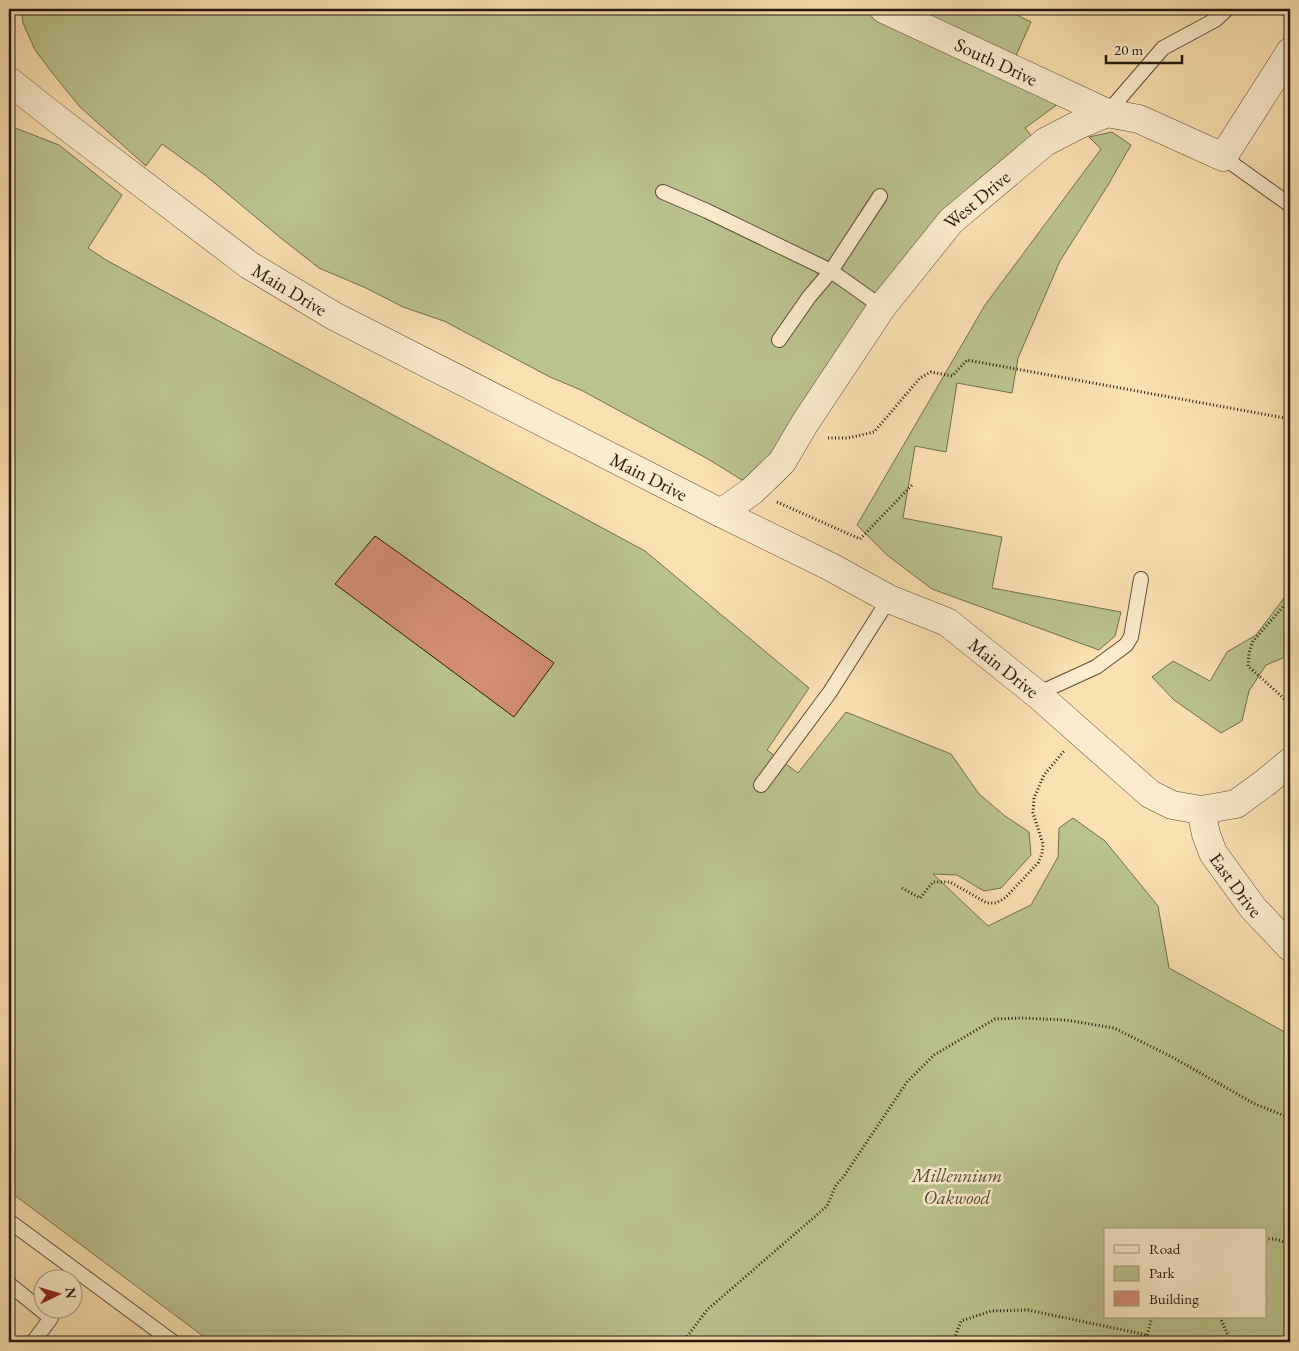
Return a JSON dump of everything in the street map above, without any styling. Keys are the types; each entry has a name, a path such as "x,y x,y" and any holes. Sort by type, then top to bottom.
{"street":[{"name":"South Drive","path":"884,9 1107,113"},
{"path":"1107,113 1139,119 1223,157 1290,52"},
{"name":"Main Drive","path":"9,81 72,131 249,264 334,316 889,598 947,622 1037,694 1150,794 1172,805 1201,810 1236,804 1290,762"},
{"name":"West Drive","path":"721,513 752,491 782,462 805,423 882,307 951,221 1045,142 1107,113"},
{"name":"East Drive","path":"1201,810 1206,834 1213,853 1252,908 1290,947"}],"lane":[{"path":"1107,113 1163,48 1215,20 1227,9"},
{"path":"1223,157 1290,205"},
{"path":"663,192 707,211 831,271 882,307"},
{"path":"779,340 809,297 831,271 880,196"},
{"path":"1037,694 1096,667 1126,645 1131,637 1141,579"},
{"path":"761,785 830,692 889,598"},
{"path":"9,1221 173,1342"},
{"path":"9,1284 51,1318 33,1342"}],"path":[{"path":"805,423 827,438 848,438 874,432 920,378 931,372 952,376 967,360 1290,419"},
{"path":"752,491 860,539 913,484"},
{"path":"1290,599 1253,641 1249,653 1248,666 1290,704"},
{"path":"1278,606 1283,607"},
{"path":"902,888 920,898 933,882 950,882 987,903 1005,898 1038,862 1042,854 1043,844 1034,813 1034,798 1044,774 1065,749"},
{"path":"683,1342 707,1310 827,1206 836,1185 907,1082 934,1055 995,1020 1022,1018 1066,1020 1114,1028 1172,1057 1255,1104 1290,1118"},
{"path":"1266,1239 1276,1239 1290,1244"},
{"path":"953,1342 961,1321 991,1311 1028,1310 1147,1336"},
{"path":"1147,1342 1152,1318"},
{"path":"1220,1318 1231,1342"}],"green space":[{"path":"21,9 1005,9 1031,22 1006,78 1058,104 1025,128 1033,138 980,178 939,216 800,421 754,477 742,480 708,459 581,390 550,377 444,321 403,307 366,288 319,268 205,175 162,144 146,166 80,107 54,75 35,50 23,23"},
{"name":"Millennium Oakwood","path":"9,128 18,129 59,145 122,195 88,248 106,260 645,551 809,688 767,750 798,773 846,712 951,754 979,794 1005,816 1029,832 1031,855 1001,888 984,891 957,875 933,874 988,926 1031,905 1058,857 1059,828 1073,818 1105,841 1158,906 1169,968 1290,1035 1290,1342 211,1342 9,1191"},
{"path":"1112,132 1131,145 1060,261 1018,358 1012,393 957,383 946,452 915,446 903,518 1002,537 992,588 1121,612 1115,636 1099,650 932,589 887,555 857,525 985,305 1101,149 1089,137"},
{"path":"1290,590 1290,655 1266,665 1249,691 1242,721 1221,733 1174,700 1152,677 1173,661 1210,681 1227,652 1256,635"}],"building":[{"path":"375,536 554,663 514,717 335,584"}]}
